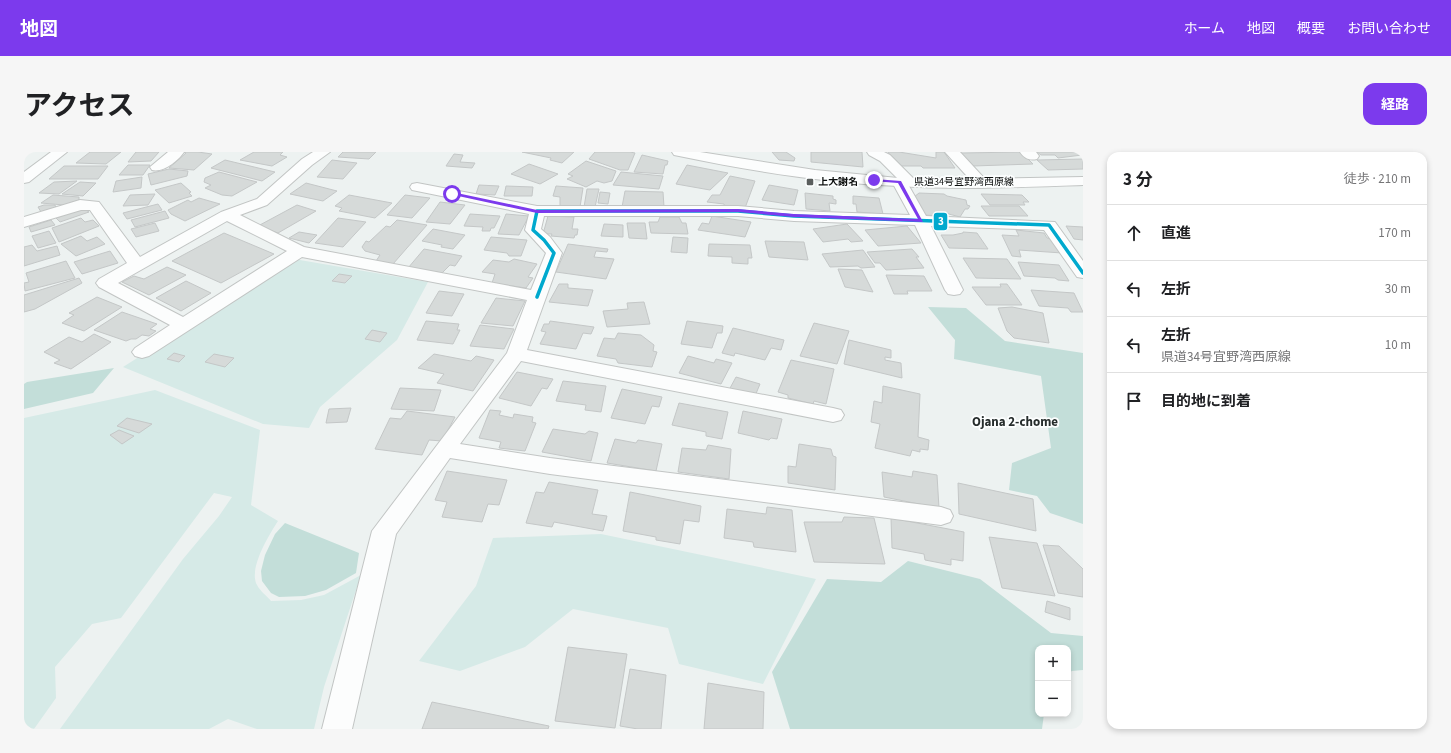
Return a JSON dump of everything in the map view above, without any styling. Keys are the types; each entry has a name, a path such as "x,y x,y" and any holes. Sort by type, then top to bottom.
{"street":[{"path":"24,179 60,152"},
{"path":"157,167 177,152"},
{"path":"184,325 105,283 226,215 262,202 307,162 323,152"},
{"name":"県道34号宜野湾西原線","path":"679,152 750,166 808,175 905,182 1083,181"},
{"path":"874,152 885,158 905,182 921,221 954,290"},
{"path":"952,152 980,182"},
{"path":"417,187 537,211 738,211 794,216 1049,225 1083,273"},
{"path":"24,222 80,206 94,205 137,265"},
{"path":"338,729 384,531 446,450 516,354 554,253 544,240 533,230 537,211"},
{"path":"226,215 298,251 537,297"},
{"path":"142,352 298,251"},
{"path":"516,354 833,415"},
{"path":"446,450 550,466 941,516"}],"shaded area":[{"path":"294,259 428,282 397,340 320,407 309,428 263,424 123,367"},
{"path":"155,390 260,430 251,505 278,521 257,561 255,578 258,587 271,601 301,600 324,595 361,575 324,687 314,729 257,729 228,719 209,729 60,729 183,559 219,516 232,497 214,493 121,618 92,624 55,667 56,698 34,729 24,729 24,418"},
{"path":"601,534 816,579 763,684 679,664 668,628 573,609 525,647 460,671 419,661 476,586 493,538"}],"green space":[{"path":"928,307 966,308 1005,341 1083,353 1083,524 1050,513 1037,496 1009,490 1012,463 1051,448 1041,376 954,359 955,340"},
{"path":"114,368 93,393 24,409 24,384 27,382"},
{"path":"285,523 359,553 356,573 326,590 305,596 279,597 271,593 262,581 261,571 265,555 275,534"},
{"path":"908,561 980,579 1051,633 1083,636 1083,670 1071,672 1071,645 1035,645 1035,717 1044,717 1042,729 790,729 772,672 827,579 881,582"}],"building":[{"path":"90,152 121,152 106,164 76,163"},
{"path":"136,152 159,152 151,161 128,162"},
{"path":"183,152 212,154 194,170 169,168 186,153"},
{"path":"254,152 283,152 280,155 287,157 272,166 240,160"},
{"path":"343,152 376,152 369,159 338,157"},
{"path":"522,152 574,152 562,163 550,160 551,158"},
{"path":"595,152 635,153 628,170 620,170 589,159"},
{"path":"772,152 786,152 795,158 794,161 779,160"},
{"path":"811,152 862,152 863,167 811,162"},
{"path":"888,152 899,152 936,158 936,152 944,152 955,168 897,166"},
{"path":"1021,152 1033,164 973,166 961,153"},
{"path":"1037,152 1079,152 1082,155 1058,158 1055,155 1041,155"},
{"path":"454,154 463,155 460,162 475,163 472,168 446,166"},
{"path":"642,155 668,161 667,165 665,165 663,174 634,172"},
{"path":"1083,159 1083,169 1048,170 1037,160"},
{"path":"225,160 275,172 262,181 211,168"},
{"path":"332,160 357,163 343,179 317,177"},
{"path":"586,161 616,171 612,181 604,183 597,181 586,187 567,179 573,176 568,174"},
{"path":"529,164 558,174 540,184 511,174"},
{"path":"128,165 150,165 143,175 119,175"},
{"path":"687,165 728,173 710,190 676,184"},
{"path":"64,166 108,166 98,179 49,179"},
{"path":"169,169 188,171 187,176 151,185 148,174"},
{"path":"219,172 257,182 232,196 222,195 205,188 211,185 204,182 205,178"},
{"path":"621,172 663,176 659,189 613,185"},
{"path":"730,176 755,181 745,208 725,207 724,204 707,202 712,195 720,195"},
{"path":"142,177 141,188 113,192 116,181"},
{"path":"77,181 59,194 39,193 54,182"},
{"path":"80,182 96,183 83,196 62,194"},
{"path":"181,183 191,192 189,193 192,196 169,203 155,190"},
{"path":"306,183 337,191 323,201 290,194"},
{"path":"479,185 499,186 495,195 476,194"},
{"path":"769,185 798,190 794,205 762,200"},
{"path":"506,186 533,187 532,196 504,196"},
{"path":"556,186 583,188 580,207 560,206 560,197 553,196"},
{"path":"587,189 599,189 595,207 584,207"},
{"path":"625,191 663,192 664,207 622,207"},
{"path":"600,192 610,193 608,204 598,203"},
{"path":"805,193 833,196 833,199 836,200 836,204 829,203 830,211 806,209"},
{"path":"919,193 944,194 966,200 967,205 970,206 968,209 965,209 960,217 945,213 946,216 922,215 914,197"},
{"path":"155,194 148,205 123,206 130,195"},
{"path":"981,194 1022,195 1029,202 1023,202 1025,205 990,205"},
{"path":"53,195 79,197 79,200 64,205 41,203"},
{"path":"349,195 392,203 375,218 339,211 342,208 335,206"},
{"path":"405,195 430,198 412,218 387,215"},
{"path":"853,196 879,198 883,214 857,212 856,204 853,204"},
{"path":"199,198 220,204 185,221 171,214 168,210 188,200 191,202"},
{"path":"440,202 465,205 450,224 426,222"},
{"path":"158,204 162,210 127,219 123,213"},
{"path":"44,205 55,205 56,208 41,212 38,207"},
{"path":"297,205 316,211 278,233 258,226"},
{"path":"981,206 1019,206 1028,216 989,216"},
{"path":"83,208 89,212 60,222 56,218"},
{"path":"165,211 169,218 135,227 131,220"},
{"path":"470,214 500,216 494,228 491,228 490,231 482,231 483,227 464,226"},
{"path":"506,214 529,216 519,235 498,234"},
{"path":"548,216 574,217 572,229 578,229 577,235 575,235 574,238 543,234"},
{"path":"712,216 751,222 745,237 698,230 702,223 709,224"},
{"path":"660,217 679,217 682,223 686,223 688,234 651,233 649,222 658,222"},
{"path":"81,218 85,222 93,220 99,226 59,242 52,228"},
{"path":"338,218 366,222 343,247 315,243"},
{"path":"51,220 55,225 31,232 29,227"},
{"path":"397,220 427,225 393,264 376,261 380,255 365,251 362,247 366,241 369,242 386,226 390,227"},
{"path":"155,223 159,231 136,237 131,229"},
{"path":"627,223 645,223 647,239 629,238"},
{"path":"604,224 623,225 623,237 601,236"},
{"path":"847,224 863,241 851,242 848,239 823,242 813,229"},
{"path":"907,226 921,243 878,246 865,230"},
{"path":"1066,226 1083,227 1083,240 1074,239"},
{"path":"433,229 465,235 453,249 422,241"},
{"path":"1016,230 1044,233 1047,238 1055,239 1062,253 1019,250 1021,257 1012,256 1002,235 1019,236"},
{"path":"49,231 56,243 38,248 32,236"},
{"path":"299,232 317,235 309,243 289,238"},
{"path":"963,232 977,233 988,249 949,248 941,235 953,235"},
{"path":"224,233 274,254 221,283 172,261"},
{"path":"81,236 87,241 97,237 105,244 76,256 61,244"},
{"path":"491,237 527,240 521,256 509,256 507,253 484,250"},
{"path":"673,237 688,238 687,253 671,252"},
{"path":"765,241 804,242 808,260 769,257"},
{"path":"568,244 608,249 607,252 596,251 594,257 614,259 606,279 556,272"},
{"path":"709,244 750,245 752,258 748,258 748,264 732,263 732,257 708,256"},
{"path":"32,245 37,251 57,246 60,255 24,266 24,247"},
{"path":"424,249 462,256 455,266 450,265 442,273 408,268"},
{"path":"912,249 919,257 916,257 924,268 886,270 880,263 875,263 867,252"},
{"path":"863,250 875,267 830,267 822,254"},
{"path":"110,251 118,263 82,274 74,262"},
{"path":"963,258 1007,259 1021,279 976,278"},
{"path":"514,259 537,264 528,277 533,278 526,288 492,283 495,274 482,272 493,260 509,262"},
{"path":"66,261 75,278 25,291 24,283 29,282 26,273"},
{"path":"1018,262 1059,265 1069,281 1058,280 1055,278 1024,276"},
{"path":"167,267 186,275 149,295 122,282 134,276 144,279"},
{"path":"838,269 862,270 873,292 845,287"},
{"path":"339,274 352,276 345,283 332,281"},
{"path":"886,275 924,276 932,291 907,291 908,294 894,294"},
{"path":"79,278 82,283 35,309 24,312 24,295"},
{"path":"186,281 211,293 181,311 156,298"},
{"path":"559,284 568,284 568,288 593,290 588,306 549,302"},
{"path":"1000,284 1007,284 1022,305 986,305 972,287 1001,287"},
{"path":"1031,290 1074,293 1083,312 1071,312 1068,308 1039,306"},
{"path":"439,291 464,294 452,316 426,313"},
{"path":"97,297 122,307 84,331 62,323 74,315 69,313"},
{"path":"496,298 525,301 513,326 481,323"},
{"path":"644,302 650,324 607,327 603,311 628,309 627,303"},
{"path":"1012,307 1043,313 1049,343 1014,338 1007,331 998,308"},
{"path":"122,312 157,324 150,329 156,331 149,336 142,335 136,339 126,341 94,330"},
{"path":"426,321 459,324 457,330 460,330 453,344 417,340"},
{"path":"550,321 594,327 591,334 583,333 576,349 540,344 546,332 541,331 544,324 549,324"},
{"path":"687,321 723,326 722,333 717,333 712,348 681,344"},
{"path":"814,323 849,331 837,364 800,356"},
{"path":"480,325 514,329 504,349 470,346"},
{"path":"733,328 784,340 781,350 771,348 765,360 735,353 734,356 722,353"},
{"path":"372,330 387,333 380,342 365,339"},
{"path":"618,333 641,335 654,345 653,351 657,352 652,367 618,363 616,359 597,356 604,338 615,339"},
{"path":"94,334 111,342 71,369 54,363 60,360 44,352 69,337 82,342"},
{"path":"849,340 891,350 891,358 885,357 885,360 901,363 902,378 844,364"},
{"path":"174,353 185,356 179,362 167,359"},
{"path":"214,354 234,358 225,367 205,362"},
{"path":"434,354 471,361 476,356 494,360 473,391 437,383 444,374 418,368"},
{"path":"688,356 714,363 716,359 732,363 721,384 679,373"},
{"path":"791,360 834,369 826,404 814,401 813,404 788,398 788,395 778,392"},
{"path":"517,372 553,379 547,389 542,388 531,406 499,398"},
{"path":"736,377 760,384 755,396 729,390"},
{"path":"563,381 606,386 601,412 585,410 586,405 556,401"},
{"path":"883,386 920,394 918,437 929,440 928,450 920,449 920,452 912,450 910,456 875,448 880,424 871,422 874,401 882,403"},
{"path":"400,388 441,390 434,411 391,409"},
{"path":"622,389 662,397 659,407 652,406 645,424 611,418"},
{"path":"679,403 728,412 722,439 706,436 706,432 672,425"},
{"path":"351,408 347,422 326,423 329,409"},
{"path":"490,410 501,411 499,415 513,418 514,414 533,417 532,422 536,423 525,451 499,448 501,442 479,438"},
{"path":"407,411 455,417 442,441 429,440 422,455 375,449 390,418 401,419"},
{"path":"743,411 782,419 777,439 771,438 769,440 738,433"},
{"path":"127,418 152,424 139,433 117,426"},
{"path":"553,429 585,434 589,431 598,433 591,461 542,452"},
{"path":"119,430 134,436 122,444 110,435"},
{"path":"615,439 636,443 638,440 662,444 656,471 607,463"},
{"path":"799,444 831,449 833,456 836,457 835,490 788,483 788,466 796,467"},
{"path":"708,445 731,449 729,479 678,472 682,448 706,450"},
{"path":"447,471 507,480 499,505 488,504 482,522 442,517 447,502 435,500"},
{"path":"913,471 937,475 939,508 884,497 882,472 912,477"},
{"path":"549,482 598,490 592,514 607,516 603,531 554,522 552,527 526,523 536,492 544,493"},
{"path":"958,483 1033,499 1036,531 959,514"},
{"path":"630,492 701,506 699,522 684,520 680,544 656,540 656,537 623,531"},
{"path":"767,507 792,510 796,552 754,547 753,542 724,538 727,509 766,514"},
{"path":"844,517 874,518 885,564 814,562 804,522 842,522"},
{"path":"891,518 964,532 963,561 951,559 951,565 925,560 924,554 892,548"},
{"path":"989,537 1037,543 1055,596 1002,588"},
{"path":"1043,545 1059,546 1083,569 1083,597 1058,593"},
{"path":"1047,601 1070,608 1070,620 1045,612"},
{"path":"568,647 627,654 615,728 555,721"},
{"path":"630,669 666,675 661,729 638,729 620,726"},
{"path":"708,683 764,692 763,729 704,729"},
{"path":"432,702 549,726 548,729 422,729"}],"transit line":[{"name":"3","path":"537,297 554,253 544,240 533,230 537,211 738,211 794,216 1049,225 1083,273"}],"place":[{"name":"上大謝名","path":"810,182"}],"district":[{"name":"Ojana 2-chome","path":"1015,422"}],"route":[{"path":"452,194 537,211 738,211 794,216 921,221 899,182 874,180"}]}
